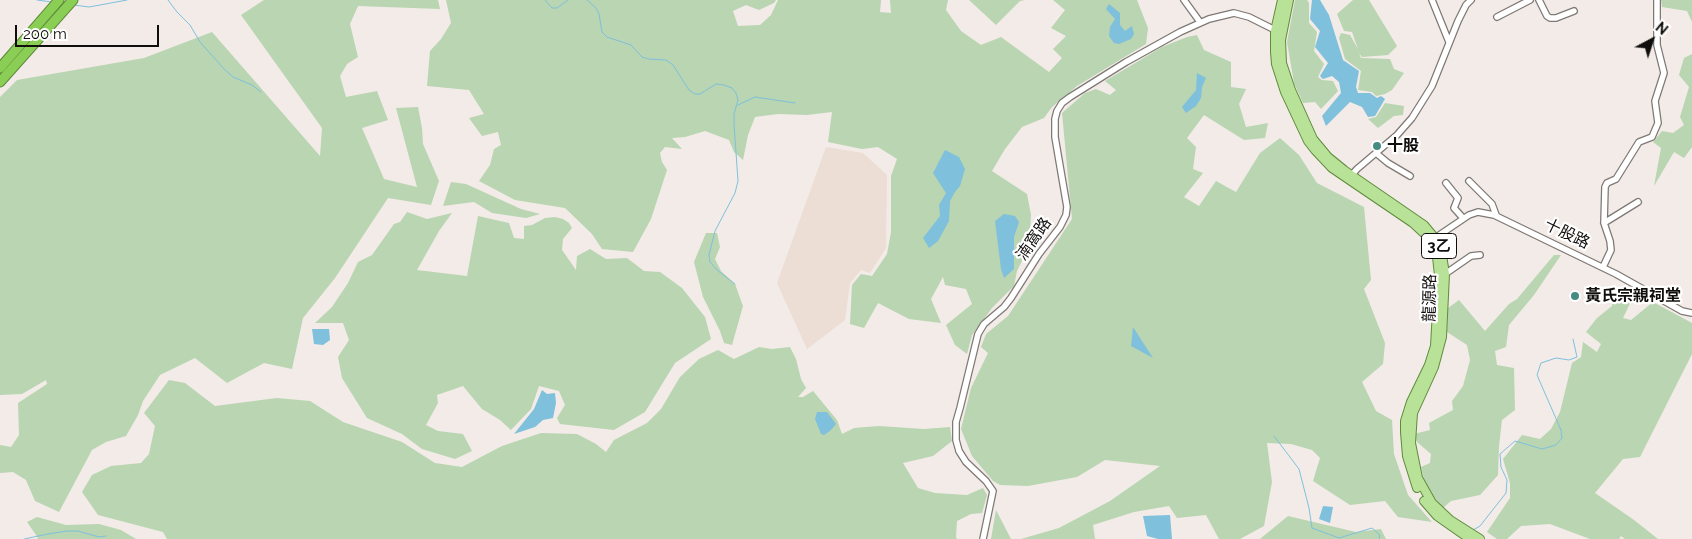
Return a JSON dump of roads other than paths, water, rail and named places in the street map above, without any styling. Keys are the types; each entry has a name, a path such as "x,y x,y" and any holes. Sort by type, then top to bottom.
{"highway":[{"path":"0,68 59,0"},
{"path":"0,82 73,0"}],"main road":[{"name":"3乙","path":"1282,0 1275,52 1279,75 1303,132 1324,160 1413,223 1432,239 1439,275 1436,336 1430,360 1408,411 1405,443 1410,468 1420,494 1428,506 1437,516 1467,535"},
{"name":"3乙","path":"1279,31 1289,0"},
{"name":"龍源路","path":"1432,239 1442,255 1445,274 1443,329 1434,367 1413,412 1411,442 1415,466 1424,491 1432,503 1467,535 1480,539"}],"street":[{"path":"1184,0 1200,22"},
{"path":"1432,0 1449,42"},
{"path":"1350,178 1397,135 1412,118 1432,86 1458,21 1466,5 1471,0"},
{"path":"1497,17 1530,0"},
{"path":"1539,0 1547,16 1550,18 1556,18 1574,10"},
{"path":"1603,267 1611,250 1604,223 1605,187 1607,183 1616,179 1639,142 1652,137 1658,123 1655,101 1664,72 1657,45 1657,0"},
{"name":"湳窩路","path":"982,539 993,491 986,481 966,462 959,451 956,440 956,422 978,334 984,324 1004,307 1011,298 1060,227 1066,215 1067,207 1055,137 1057,111 1062,103 1126,62 1200,22 1234,13 1249,17 1279,31"},
{"path":"1376,153 1388,163 1410,176"},
{"path":"1470,182 1492,204 1496,215"},
{"path":"1446,184 1458,198 1454,208 1464,218"},
{"path":"1604,223 1638,202"},
{"name":"十股路","path":"1432,239 1464,218 1478,212 1496,215 1603,267 1682,311 1692,313"},
{"path":"1445,274 1471,256 1480,255"}],"water":[{"path":"1312,0 1320,0 1329,15 1343,60 1359,71 1356,87 1358,93 1370,93 1377,98 1381,96 1385,99 1375,116 1368,117 1362,107 1350,102 1326,126 1322,116 1341,93 1339,82 1332,76 1323,79 1320,76 1328,63 1315,47 1320,31 1310,19"},
{"path":"1109,4 1120,13 1120,25 1125,31 1132,26 1134,34 1131,39 1119,44 1114,43 1109,36 1110,27 1115,19 1106,9"},
{"path":"1197,73 1206,78 1202,87 1201,98 1196,106 1186,113 1182,107 1196,90"},
{"path":"945,150 959,157 965,169 960,186 950,201 949,221 938,241 929,248 923,238 940,216 939,205 946,193 933,173"},
{"path":"1004,214 1015,216 1019,222 1014,237 1014,269 1004,278 1001,269 995,221"},
{"path":"1133,327 1153,358 1131,346"},
{"path":"312,329 329,329 330,340 323,345 314,344"},
{"path":"542,390 547,394 555,393 556,403 553,418 543,420 535,427 514,434 534,409"},
{"path":"817,412 827,412 836,424 824,435 821,434 815,419"},
{"path":"1323,506 1333,507 1330,523 1319,519"},
{"path":"1170,515 1172,539 1158,539 1147,536 1143,516"}],"waterway":[{"path":"37,0 52,2"},
{"path":"74,5 89,7 127,0"},
{"path":"168,0 190,25 200,42 225,70 233,77 252,85 261,92"},
{"path":"545,0 552,8 557,8 568,0"},
{"path":"587,0 596,8 602,32 607,37 631,45 642,57 666,60 673,65 689,90 695,94 700,94 716,84 732,88 736,93 738,100 734,114 734,124 738,181 735,193 715,231 709,255 710,262 717,270 735,284"},
{"path":"738,105 755,97 795,103"},
{"path":"1473,530 1480,526 1506,493 1507,480 1501,467 1500,454 1515,441 1542,449 1556,445 1562,438 1561,430 1537,375 1541,363 1556,358 1569,360 1577,357 1573,339"},
{"path":"1274,436 1299,469 1312,528 1339,538 1372,528 1380,535 1379,539"},
{"path":"24,539 67,531 78,531 99,537 106,536"}],"place":[{"name":"十股","path":"1377,146"},
{"name":"黃氏宗親祠堂","path":"1575,296"}]}
